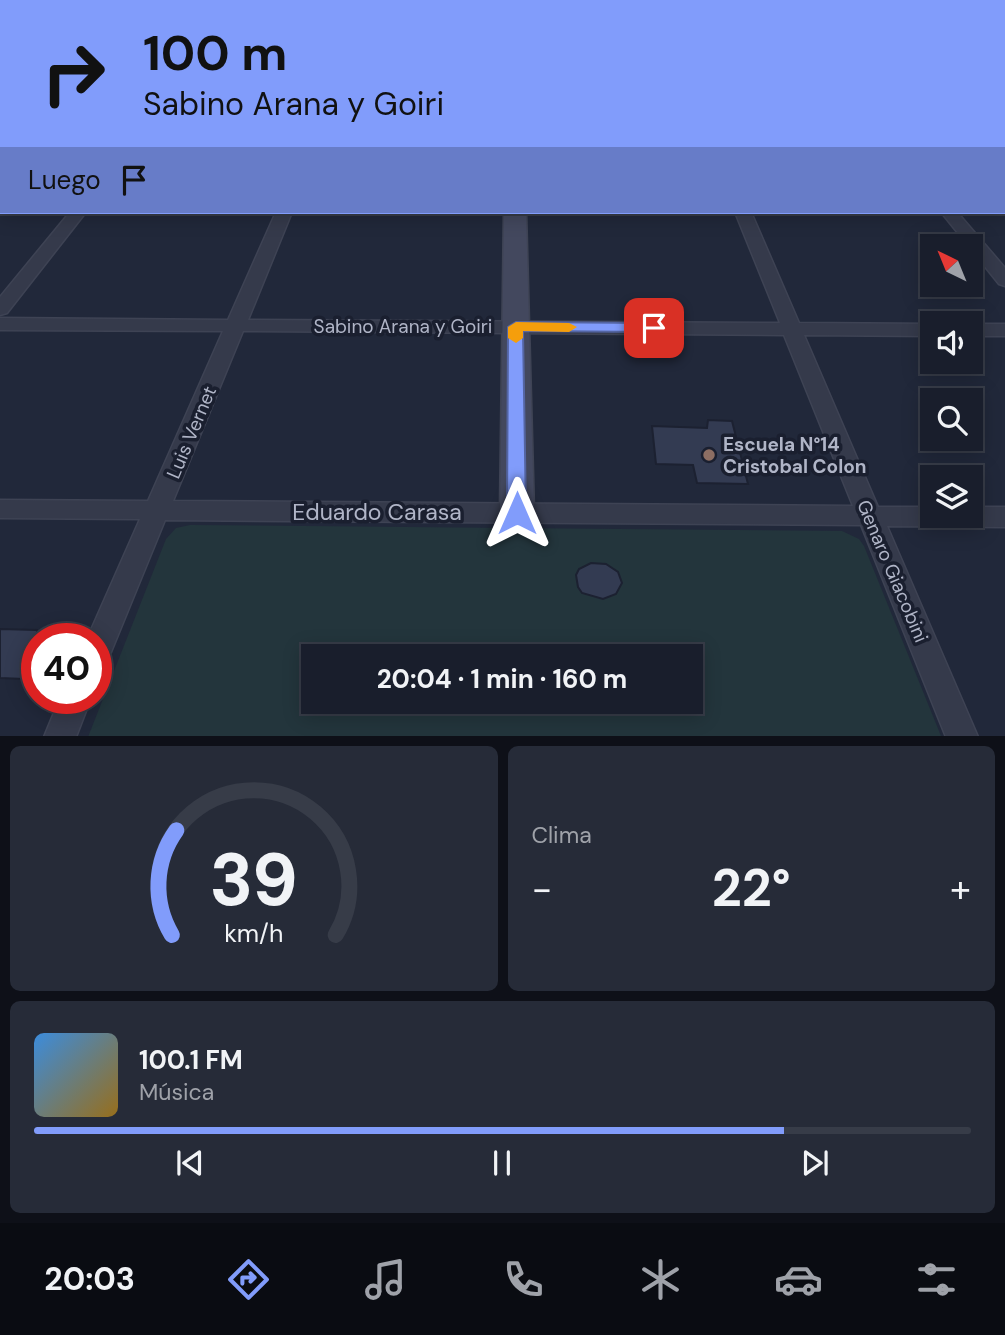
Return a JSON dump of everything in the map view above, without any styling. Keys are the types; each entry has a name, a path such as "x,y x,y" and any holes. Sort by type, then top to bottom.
{"street":[{"path":"0,309 76,214"},
{"name":"Luis Vernet","path":"108,623 283,214"},
{"path":"515,214 517,513"},
{"name":"Genaro Giacobini","path":"744,214 962,736"},
{"path":"951,214 1005,280"},
{"name":"Sabino Arana y Goiri","path":"0,324 920,330"},
{"path":"983,330 1005,330"},
{"name":"Eduardo Carasa","path":"0,509 1005,517"},
{"path":"60,736 69,714"}],"shaded area":[{"path":"190,525 842,531 859,539 864,546 941,736 88,736 97,714 112,714 112,676 166,539 176,528"}],"building":[{"path":"708,420 732,421 748,484 697,483 693,465 656,464 652,426 707,428"},
{"path":"591,563 606,564 618,572 622,583 616,594 603,599 582,593 576,575 579,569"},
{"path":"0,629 21,630 21,679 0,678"}],"slow traffic":[{"path":"516,338 516,327 569,327"}],"place":[{"name":"Escuela N°14 Cristobal Colon","path":"709,455"}],"route":[{"path":"517,513 516,327 654,328"}]}
